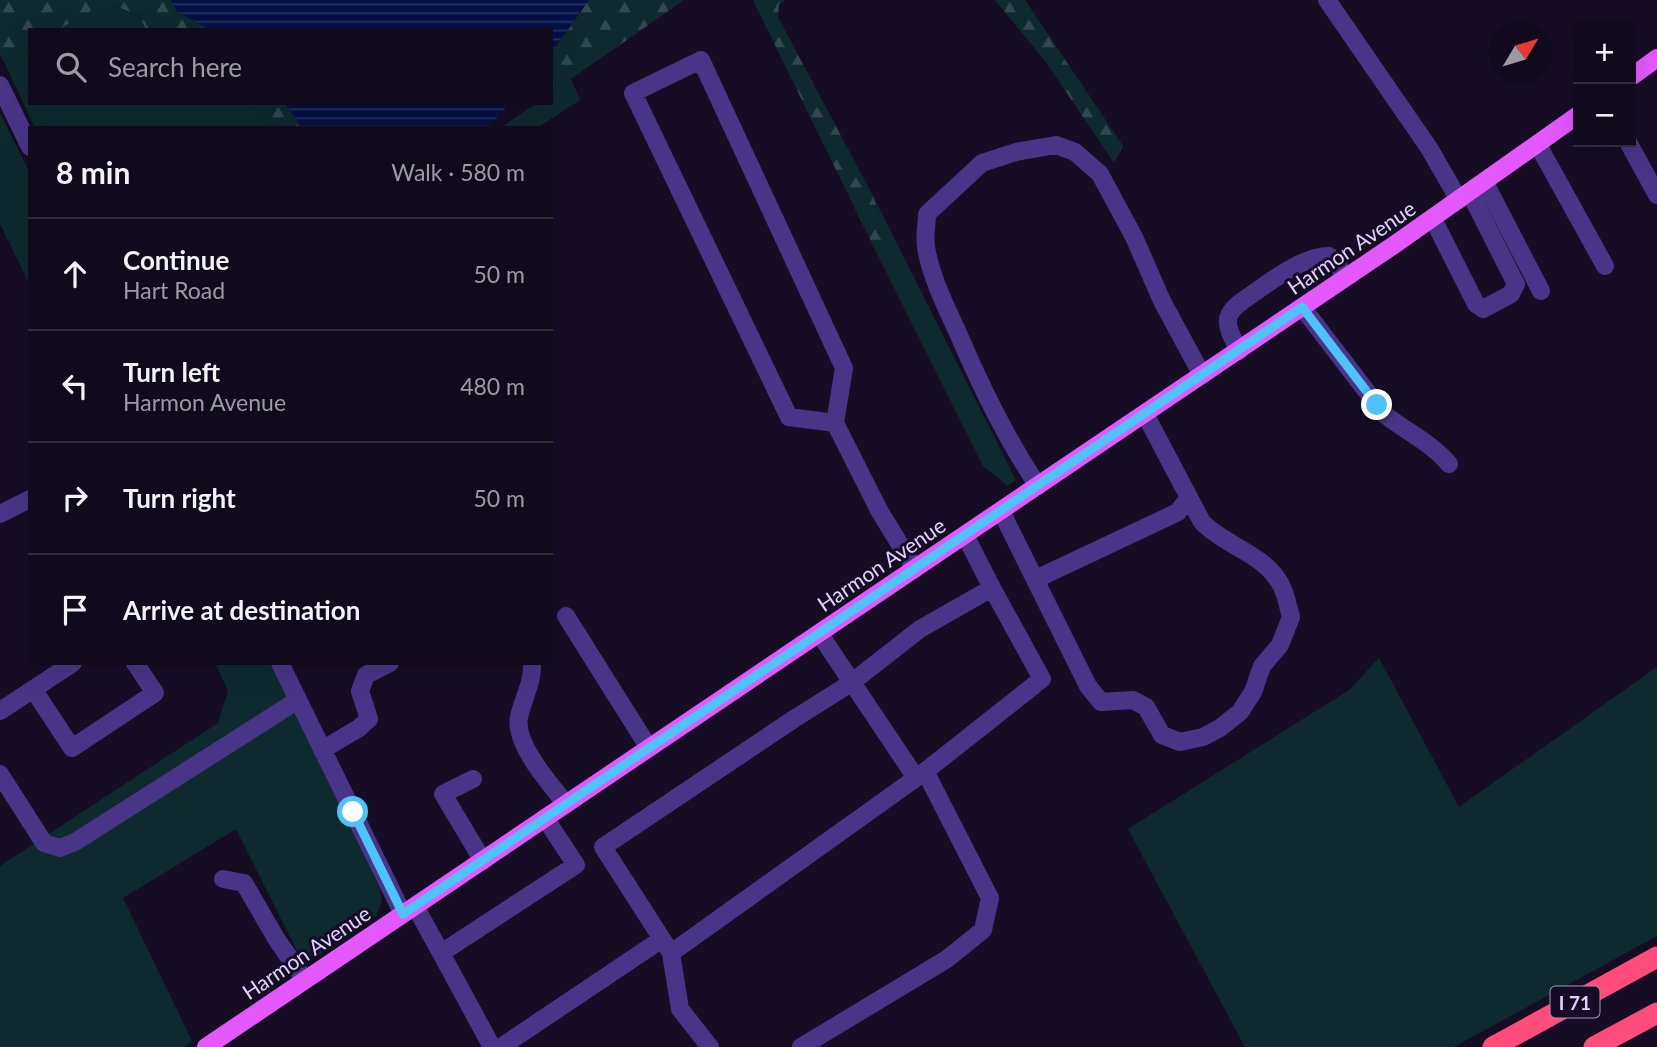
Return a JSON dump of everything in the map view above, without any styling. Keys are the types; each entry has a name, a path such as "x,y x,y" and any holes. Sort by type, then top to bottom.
{"highway":[{"name":"I 71","path":"1493,1047 1657,957"},
{"name":"I 71","path":"1594,1047 1657,1013"}],"main road":[{"path":"1636,73 1657,58"},
{"name":"Harmon Avenue","path":"206,1047 1239,351 1573,120"}],"street":[{"path":"1327,0 1429,148 1471,192 1541,291"},
{"path":"835,423 789,417 633,93 701,60 844,368 835,423 880,512 915,569"},
{"path":"0,85 28,143"},
{"path":"1038,486 1014,450 980,387 936,283 926,244 927,214 982,163 1016,152 1056,145 1075,152 1100,174 1134,237 1162,301 1202,375"},
{"path":"1538,145 1605,266"},
{"path":"1631,147 1657,195"},
{"path":"1433,219 1476,304 1483,309 1511,294 1516,284 1513,276 1471,192"},
{"path":"1239,351 1228,327 1227,317 1231,309 1241,302 1305,261 1318,256 1329,256 1337,263 1345,278"},
{"path":"1302,307 1384,414 1400,428 1439,452 1448,464"},
{"path":"1001,510 1088,686 1101,702 1133,700 1146,707 1162,735 1180,742 1202,737 1220,728 1240,712 1253,692 1262,666 1280,645 1292,617 1280,584 1265,565 1214,535 1202,522 1145,414"},
{"path":"1036,579 1178,512 1189,497"},
{"path":"0,514 28,500"},
{"path":"501,1047 666,946 921,774 1042,679 965,535"},
{"path":"441,953 851,683 920,629 992,588"},
{"path":"566,616 649,748"},
{"path":"801,1047 947,959 983,930 990,898 921,774 851,683 819,633"},
{"path":"0,711 71,665"},
{"path":"33,689 72,748 155,694 136,665"},
{"path":"281,665 322,750 409,910 441,953 492,1047"},
{"path":"322,750 369,719 360,691 366,675 386,665"},
{"path":"532,665 533,677 518,722 523,743 545,778 566,804"},
{"path":"0,775 44,843 60,848 75,842 298,699"},
{"path":"474,779 443,794 483,860"},
{"path":"545,818 576,865"},
{"path":"603,847 666,946 680,1009 710,1047"},
{"path":"223,879 244,883 277,940 305,981"}],"green space":[{"path":"0,0 171,0 178,12 206,28 145,28 139,16 106,2 61,28 28,28 28,48 4,62 0,55"},
{"path":"589,0 684,0 553,92 553,50"},
{"path":"753,0 786,0 779,4 778,17 874,198 893,273 884,268"},
{"path":"995,0 1025,0 1123,146 1114,163 1046,62"},
{"path":"106,2 139,17 145,28 61,28"},
{"path":"28,48 28,105 251,105 273,126 34,126 4,62"},
{"path":"571,79 580,100 540,126 504,126 533,105 553,105 553,92"},
{"path":"251,105 286,105 301,126 273,126"},
{"path":"0,113 28,169 28,281 0,224"},
{"path":"874,198 1016,480 1008,486 983,466 884,268 893,273"},
{"path":"1379,658 1459,807 1657,667 1657,936 1454,1047 1245,1047 1128,829 1349,690"},
{"path":"216,665 273,665 379,886 382,902 376,916 304,965 236,829 123,898 192,1041 184,1047 0,1047 0,866 218,723 228,691"}],"shaded area":[{"path":"171,0 589,0 553,50 553,28 206,28 178,12"},
{"path":"286,105 508,105 490,126 301,126"}],"route":[{"path":"353,812 403,914 1302,307 1377,405"}]}
